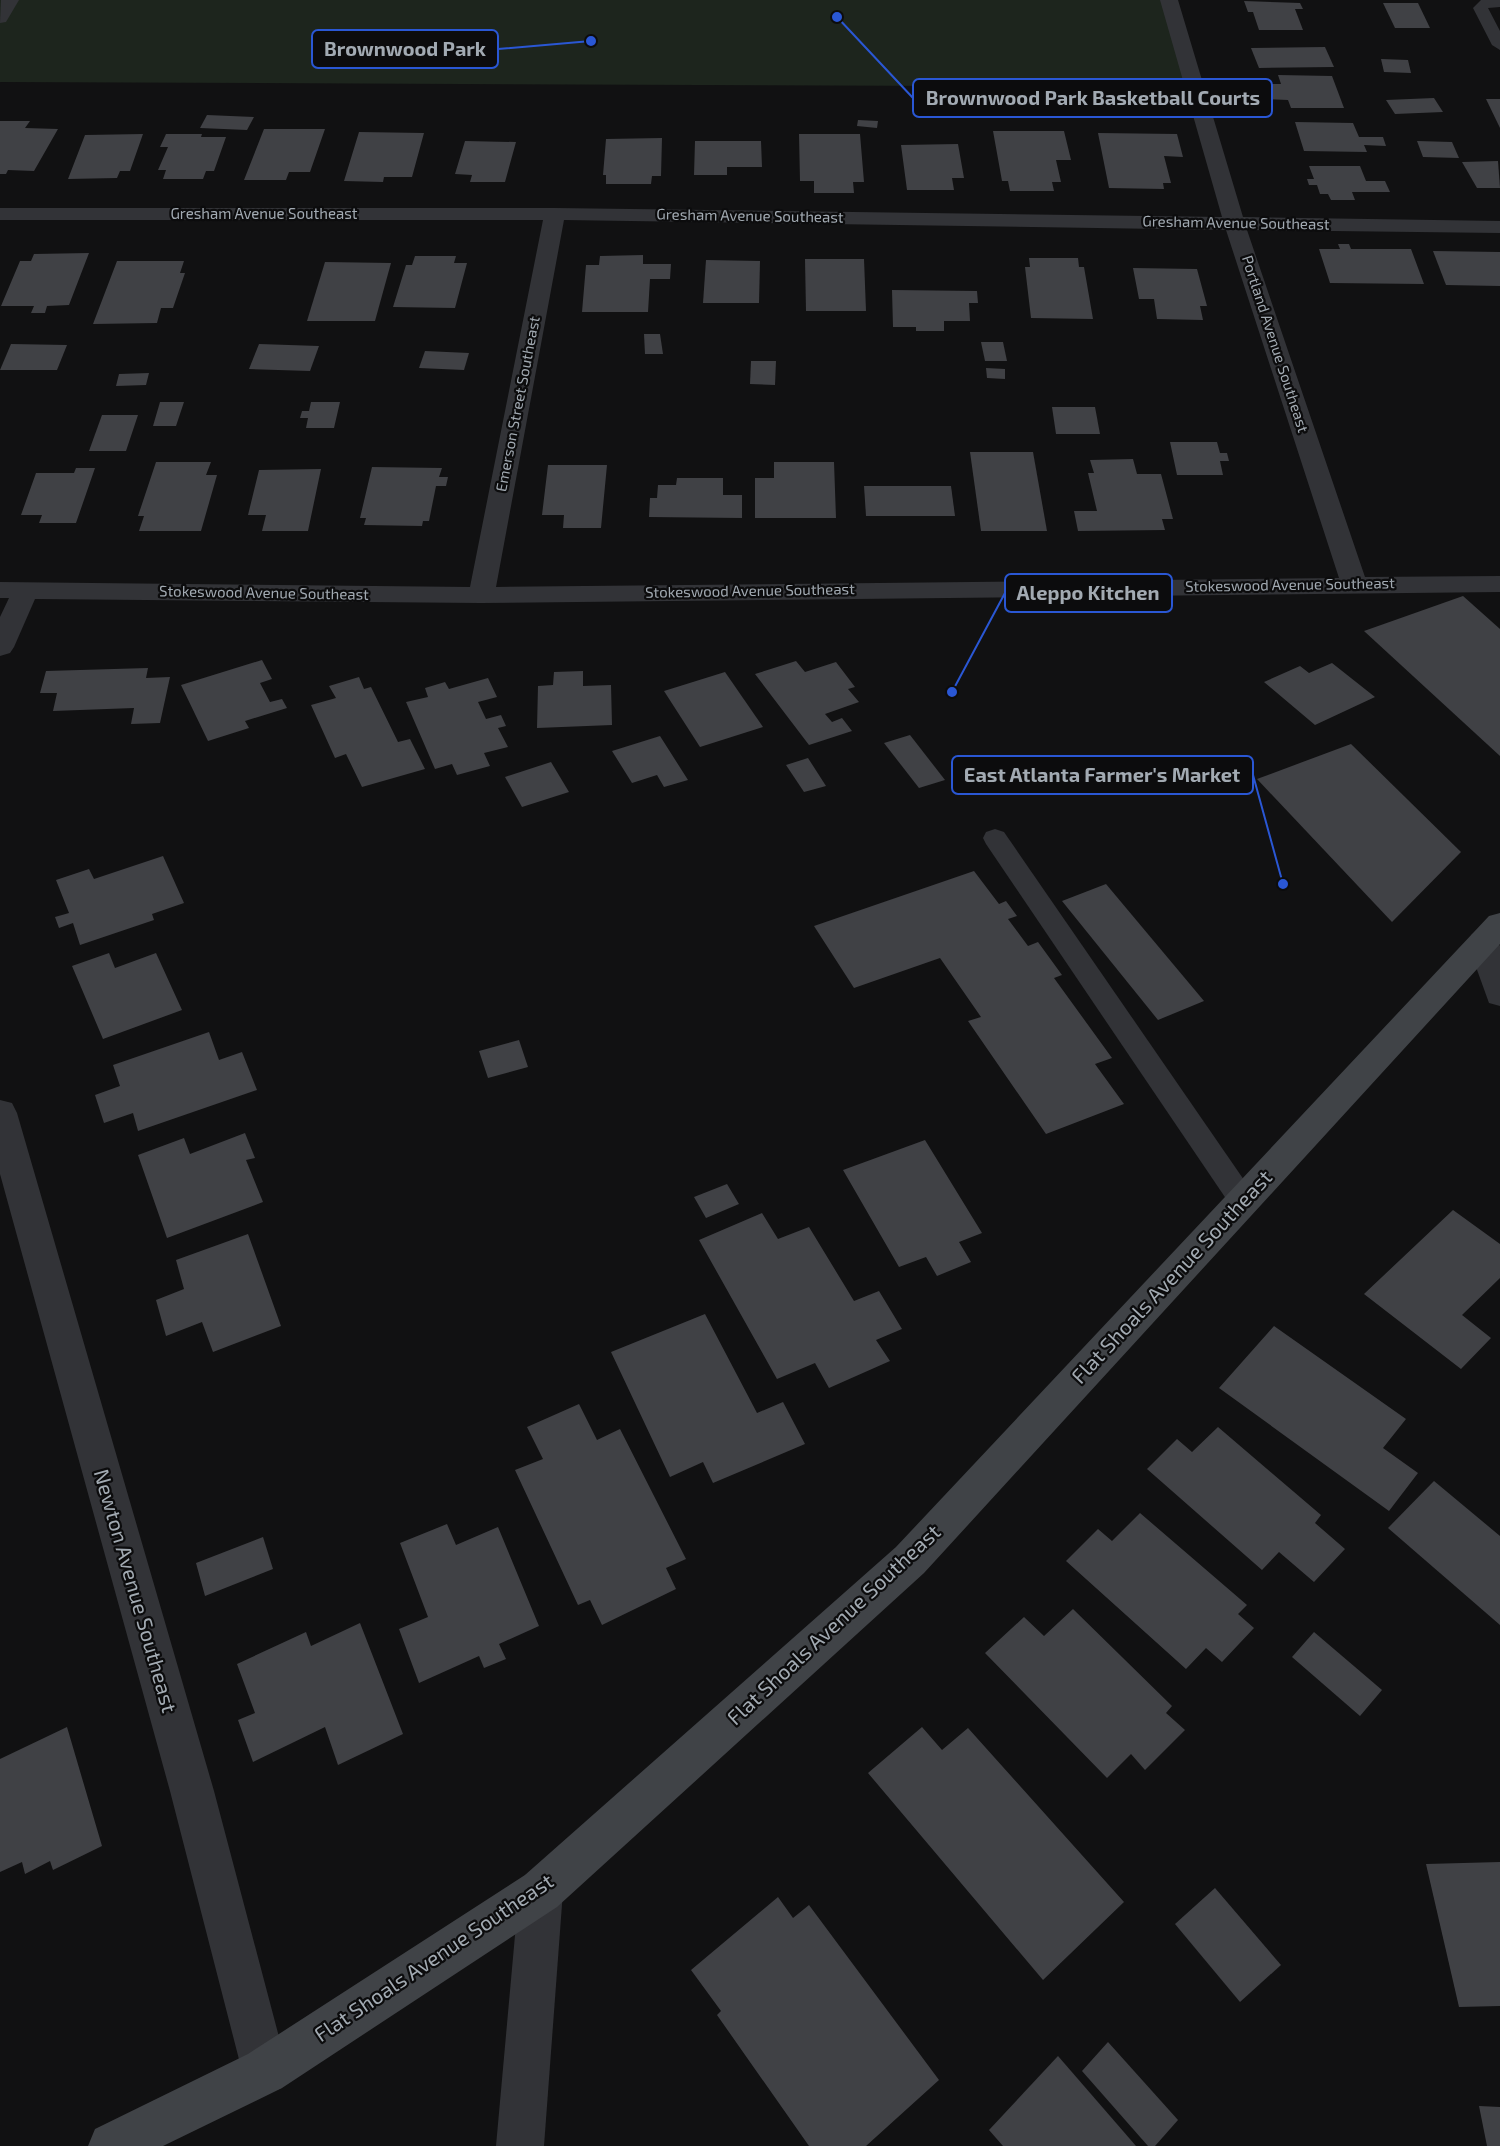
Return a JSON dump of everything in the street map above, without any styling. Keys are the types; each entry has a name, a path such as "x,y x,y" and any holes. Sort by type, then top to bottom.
{"street":[{"path":"0,18 10,0"},
{"name":"Portland Avenue Southeast","path":"1169,0 1234,223 1354,584"},
{"name":"Gresham Avenue Southeast","path":"0,214 555,213 1500,227"},
{"name":"Emerson Street Southeast","path":"481,595 555,213"},
{"name":"Stokeswood Avenue Southeast","path":"13,590 481,595 1500,584"},
{"path":"0,647 13,590"},
{"path":"1492,933 1500,994"},
{"name":"Flat Shoals Avenue Southeast","path":"112,2146 265,2071 541,1891 910,1560 1492,933"},
{"name":"Newton Avenue Southeast","path":"0,1113 189,1779 265,2071"},
{"path":"520,2146 541,1891"}],"lane":[{"path":"1500,3 1483,4 1480,8 1500,45"},
{"path":"995,838 1243,1201"}],"shaded area":[{"path":"0,0 1170,0 1195,87 0,82"}],"building":[{"path":"1244,1 1300,3 1303,9 1295,9 1303,30 1259,30 1253,12 1248,12"},
{"path":"1383,3 1418,3 1430,28 1395,28"},
{"path":"1325,47 1334,67 1259,68 1251,48"},
{"path":"1381,59 1408,60 1411,73 1384,72"},
{"path":"1278,75 1332,76 1344,108 1291,108 1288,100 1267,99 1262,84 1281,84"},
{"path":"1434,98 1443,112 1395,114 1386,100"},
{"path":"1486,99 1500,99 1500,128"},
{"path":"207,115 254,117 247,130 200,128"},
{"path":"858,120 878,121 877,128 857,126"},
{"path":"0,121 30,121 25,128 58,129 34,171 8,170 6,174 0,174"},
{"path":"1295,122 1353,123 1359,137 1383,137 1386,146 1364,145 1367,152 1304,151"},
{"path":"264,129 325,129 310,172 289,172 286,180 244,180"},
{"path":"993,131 1064,131 1071,160 1056,160 1061,182 1052,182 1054,191 1010,191 1008,181 1002,181"},
{"path":"359,132 424,133 412,177 384,177 383,182 344,181"},
{"path":"1098,133 1177,134 1183,157 1164,156 1171,183 1163,183 1164,189 1109,188"},
{"path":"143,134 130,171 120,171 117,178 68,179 85,135"},
{"path":"166,134 226,137 214,171 206,171 203,179 163,179 166,170 158,170 168,147 160,147"},
{"path":"799,134 860,134 864,182 853,182 854,193 814,193 814,181 800,181"},
{"path":"662,138 661,176 652,176 651,184 606,184 606,175 603,175 606,139"},
{"path":"465,141 516,142 505,182 470,182 472,175 455,174"},
{"path":"695,141 761,141 762,167 727,167 727,175 694,175"},
{"path":"1417,141 1452,142 1459,158 1423,157"},
{"path":"958,144 964,178 952,178 954,190 907,190 901,145"},
{"path":"1498,161 1500,188 1477,188 1462,162"},
{"path":"1309,166 1360,166 1366,181 1385,181 1390,192 1352,192 1355,200 1331,200 1328,194 1320,194 1317,185 1309,185 1307,179 1314,179"},
{"path":"1338,244 1349,244 1351,249 1411,249 1424,284 1330,283 1319,249 1340,249"},
{"path":"1433,251 1500,252 1500,286 1446,285"},
{"path":"89,253 69,305 47,306 45,313 31,313 34,306 1,306 20,261 31,261 34,254"},
{"path":"643,255 643,264 671,264 670,279 650,279 648,312 582,312 586,265 599,265 600,256"},
{"path":"415,256 456,256 454,263 467,263 455,308 393,307 406,265 412,265"},
{"path":"1029,258 1078,258 1079,267 1084,267 1093,319 1031,318 1025,267 1030,267"},
{"path":"805,259 864,259 866,311 806,311"},
{"path":"706,260 760,261 759,303 703,303"},
{"path":"117,261 184,261 180,273 185,273 173,308 161,308 157,323 93,324"},
{"path":"325,262 391,263 375,321 307,321"},
{"path":"1133,268 1197,269 1207,306 1200,306 1203,320 1157,319 1154,299 1139,299"},
{"path":"892,290 977,291 978,303 969,303 970,321 944,321 944,331 916,331 916,327 893,327"},
{"path":"644,334 660,334 663,354 645,354"},
{"path":"981,342 1003,342 1007,361 985,361"},
{"path":"11,344 67,345 57,370 0,370"},
{"path":"259,344 319,346 310,371 249,369"},
{"path":"425,351 469,353 464,370 419,368"},
{"path":"751,361 776,361 775,385 750,384"},
{"path":"986,368 1005,369 1005,379 987,378"},
{"path":"149,373 146,385 116,386 119,374"},
{"path":"160,402 184,402 176,426 153,426"},
{"path":"311,402 340,402 334,428 306,428 308,418 300,418 302,411 309,411"},
{"path":"1052,407 1095,407 1100,434 1056,434"},
{"path":"102,415 138,415 126,451 89,451"},
{"path":"1170,442 1217,442 1220,453 1227,453 1229,461 1220,461 1223,475 1177,475"},
{"path":"970,452 1033,452 1047,531 981,531"},
{"path":"1133,459 1137,474 1161,474 1173,519 1162,519 1165,530 1078,531 1074,511 1097,511 1088,473 1094,473 1090,460"},
{"path":"156,462 211,462 206,475 217,475 201,531 139,531 144,516 138,516"},
{"path":"774,462 834,462 836,518 755,518 755,478 774,478"},
{"path":"548,465 607,465 601,528 563,528 564,515 542,515"},
{"path":"372,467 442,468 439,477 448,477 446,486 436,486 429,521 423,521 422,526 364,525 366,518 360,518"},
{"path":"76,468 95,468 76,523 39,523 42,515 21,515 36,473 74,473"},
{"path":"321,469 308,531 262,531 266,515 248,515 259,470"},
{"path":"677,478 723,478 723,495 742,495 742,518 649,517 650,498 657,498 658,485 676,485"},
{"path":"864,486 951,486 955,516 866,516"},
{"path":"1463,596 1500,629 1500,756 1364,631"},
{"path":"262,660 272,679 260,683 270,702 282,699 287,708 245,721 249,728 208,741 181,685"},
{"path":"796,661 805,672 836,662 855,687 848,689 859,702 825,714 832,722 842,718 852,731 809,745 755,674"},
{"path":"1332,663 1375,697 1315,725 1264,682 1300,666 1309,673"},
{"path":"148,668 146,678 170,677 160,723 131,724 134,708 53,711 57,693 40,693 46,671"},
{"path":"583,671 583,686 611,685 612,725 537,728 538,686 553,685 554,672"},
{"path":"725,672 763,727 700,747 664,691"},
{"path":"359,677 364,689 371,687 398,742 410,739 425,769 362,787 346,754 335,758 311,705 336,698 329,686"},
{"path":"488,678 497,697 478,702 486,719 501,715 506,726 498,728 508,747 484,753 490,766 457,775 452,764 435,769 406,702 428,697 425,688 445,682 449,689"},
{"path":"910,735 945,780 919,788 884,743"},
{"path":"660,736 688,780 664,787 657,775 632,783 612,751"},
{"path":"1351,744 1461,852 1392,922 1257,779"},
{"path":"808,758 826,786 804,792 786,765"},
{"path":"551,762 569,792 522,807 505,777"},
{"path":"163,856 184,903 152,914 154,920 80,945 73,923 59,928 55,917 69,913 56,880 89,869 94,879"},
{"path":"974,871 999,904 1006,901 1017,916 1008,919 1028,946 1038,942 1062,975 1054,978 1112,1058 1095,1064 1124,1104 1046,1134 968,1021 981,1017 940,958 854,988 814,926"},
{"path":"1106,884 1204,1001 1158,1020 1062,901"},
{"path":"109,953 115,968 156,953 182,1010 103,1039 72,966"},
{"path":"209,1032 219,1060 242,1052 257,1090 138,1131 133,1113 104,1123 95,1095 120,1086 113,1065"},
{"path":"519,1040 528,1067 488,1078 479,1051"},
{"path":"245,1133 255,1158 246,1160 263,1202 167,1238 138,1155 184,1138 190,1154"},
{"path":"925,1140 982,1233 959,1242 971,1262 937,1276 926,1257 899,1267 843,1170"},
{"path":"727,1184 739,1204 706,1218 694,1197"},
{"path":"1453,1210 1500,1244 1500,1278 1462,1315 1491,1338 1461,1369 1364,1294"},
{"path":"762,1213 778,1239 809,1227 854,1301 879,1291 902,1329 876,1340 890,1361 829,1388 815,1363 777,1379 699,1240"},
{"path":"248,1234 281,1326 213,1352 202,1322 166,1336 156,1300 184,1289 176,1260"},
{"path":"705,1314 757,1413 783,1402 805,1444 713,1483 703,1462 670,1477 611,1352"},
{"path":"1274,1326 1406,1419 1383,1448 1418,1473 1389,1511 1219,1388"},
{"path":"579,1404 597,1440 620,1429 686,1559 666,1568 676,1589 602,1625 590,1600 578,1605 515,1470 543,1459 527,1427"},
{"path":"1218,1427 1321,1515 1315,1523 1345,1549 1314,1582 1279,1552 1262,1570 1147,1469 1177,1439 1192,1452"},
{"path":"1434,1481 1500,1536 1500,1625 1388,1528"},
{"path":"1140,1513 1247,1605 1238,1614 1254,1628 1222,1662 1206,1648 1186,1669 1066,1561 1098,1529 1112,1541"},
{"path":"447,1524 456,1545 498,1527 539,1626 499,1644 506,1659 484,1668 479,1656 419,1683 399,1629 428,1617 400,1543"},
{"path":"263,1537 273,1569 205,1596 196,1563"},
{"path":"1073,1609 1172,1706 1166,1713 1185,1730 1145,1770 1131,1754 1107,1778 985,1653 1024,1617 1044,1636"},
{"path":"360,1623 403,1734 338,1765 325,1727 253,1762 238,1720 255,1713 237,1664 306,1632 311,1646"},
{"path":"1314,1632 1382,1690 1360,1716 1292,1657"},
{"path":"67,1727 102,1846 53,1870 50,1861 25,1874 22,1862 0,1872 0,1759"},
{"path":"922,1727 942,1750 968,1728 1124,1902 1043,1980 868,1773"},
{"path":"1500,1862 1500,2006 1459,2007 1426,1864"},
{"path":"1215,1888 1281,1965 1240,2002 1175,1924"},
{"path":"778,1897 793,1918 809,1905 939,2080 866,2146 809,2146 717,2015 721,2011 691,1970"},
{"path":"1108,2042 1178,2120 1155,2146 1148,2146 1082,2071"},
{"path":"1058,2056 1136,2146 1003,2146 989,2130"},
{"path":"1479,2106 1500,2107 1500,2146 1487,2146"}],"place":[{"name":"Brownwood Park Basketball Courts","path":"837,17"},
{"name":"Brownwood Park","path":"591,41"},
{"name":"Aleppo Kitchen","path":"952,692"},
{"name":"East Atlanta Farmer's Market","path":"1283,884"}]}
